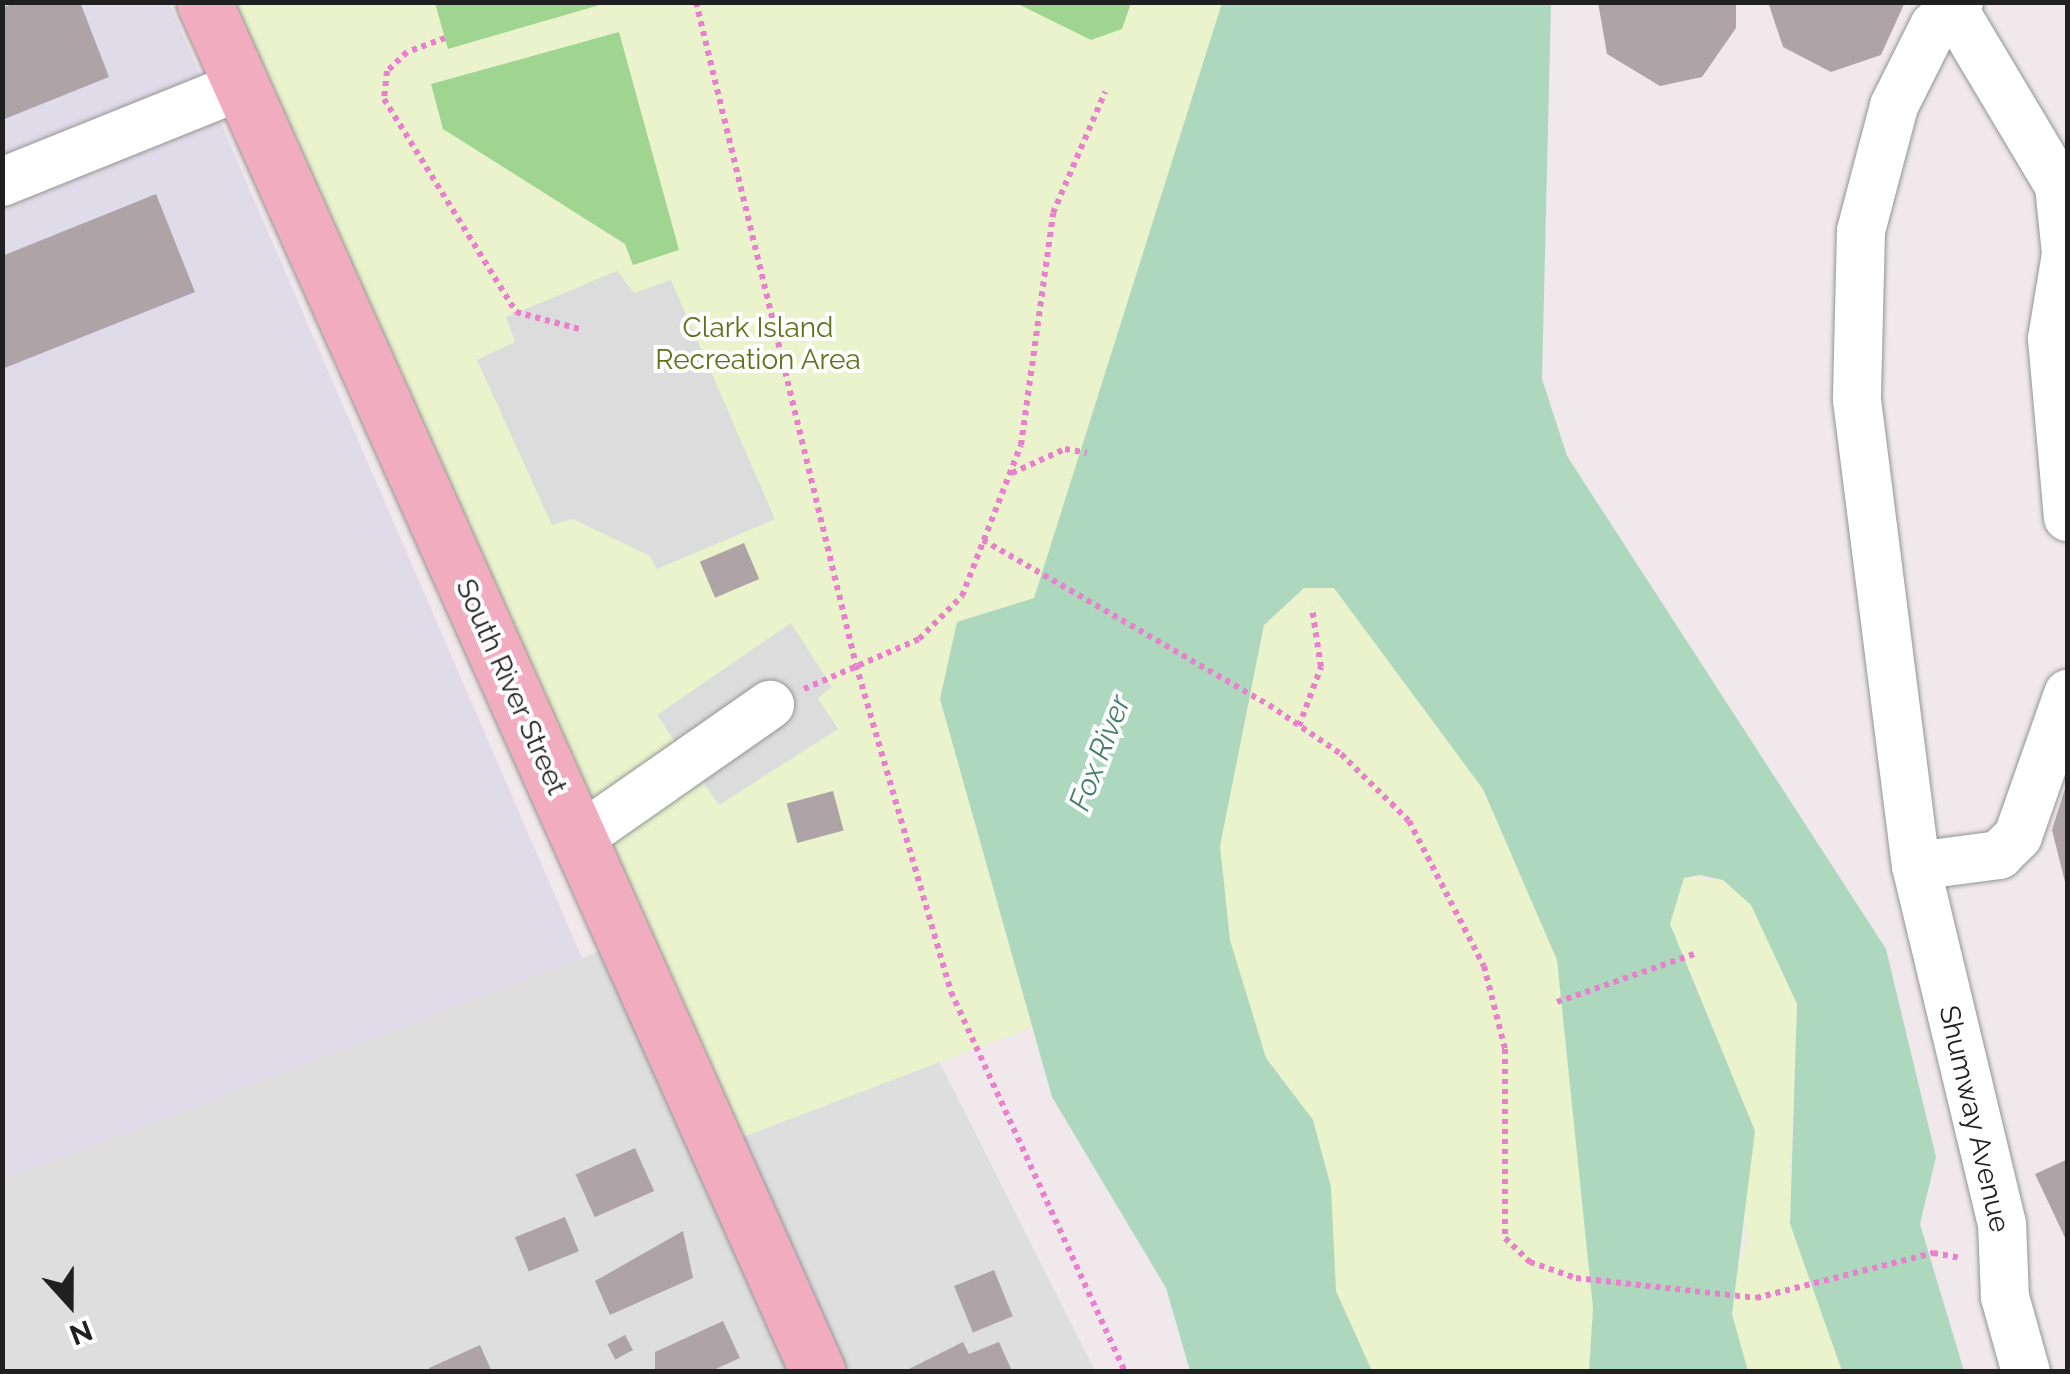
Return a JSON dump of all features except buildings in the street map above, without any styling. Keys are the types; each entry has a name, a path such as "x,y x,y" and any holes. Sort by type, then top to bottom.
{"main road":[{"name":"South River Street","path":"204,2 818,1372"}],"street":[{"path":"1956,5 2060,186 2066,254 2052,339 2068,516"},
{"name":"Shumway Avenue","path":"1956,5 1934,26 1894,106 1861,231 1857,400 1916,866 2002,1222 2005,1297 2026,1372"},
{"path":"2,182 241,86"},
{"path":"1916,866 1998,855 2018,836 2068,694"},
{"path":"580,838 770,705"}],"path":[{"path":"696,2 856,665 951,992 1125,1372"},
{"path":"445,38 397,62 384,99 516,312 584,330"},
{"path":"770,705 919,640 962,596 1011,473 1053,213 1105,92"},
{"path":"1011,473 1064,449 1087,454"},
{"path":"983,540 1269,705 1409,821 1446,884 1484,966 1505,1049 1505,1238 1530,1262 1576,1278 1744,1298 1801,1290 1934,1253"},
{"path":"1299,726 1321,667 1312,608"},
{"path":"1557,1002 1697,953"}],"shaded area":[{"path":"3,3 169,3 582,958 3,1180"},
{"path":"617,271 634,293 671,280 775,519 657,569 650,556 573,519 552,525 477,360 515,342 506,317"},
{"path":"791,623 832,687 818,698 838,729 719,805 657,715"},
{"path":"647,933 739,1139 938,1059 1095,1371 3,1372 3,1180"}],"green space":[{"path":"435,2 610,2 448,49 435,3"},
{"path":"1131,2 1122,29 1091,40 1016,3"},
{"name":"Clark Island Recreation Area","path":"232,3 1222,3 1034,598 957,622 940,698 1032,1027 738,1139"},
{"path":"619,32 679,250 633,265 625,244 443,129 431,84"},
{"path":"1304,588 1334,588 1444,728 1483,790 1557,960 1593,1308 1589,1371 1372,1371 1336,1291 1331,1187 1313,1120 1266,1058 1230,940 1220,846 1264,625"},
{"path":"1684,877 1723,880 1751,905 1798,1004 1790,1171 1842,1371 1748,1371 1733,1332 1735,1275 1748,1240 1712,1025 1670,924"}],"water":[{"name":"Fox River","path":"1222,3 1551,3 1542,379 1567,456 1886,949 1936,1157 1920,1224 1964,1371 1842,1371 1790,1224 1797,1004 1751,905 1723,880 1700,875 1684,878 1670,924 1755,1131 1732,1314 1748,1371 1589,1371 1593,1308 1557,960 1483,789 1334,588 1304,588 1264,625 1220,846 1230,940 1266,1058 1313,1120 1331,1187 1336,1291 1372,1371 1190,1371 1166,1288 1052,1097 940,699 957,622 1034,598"}]}
